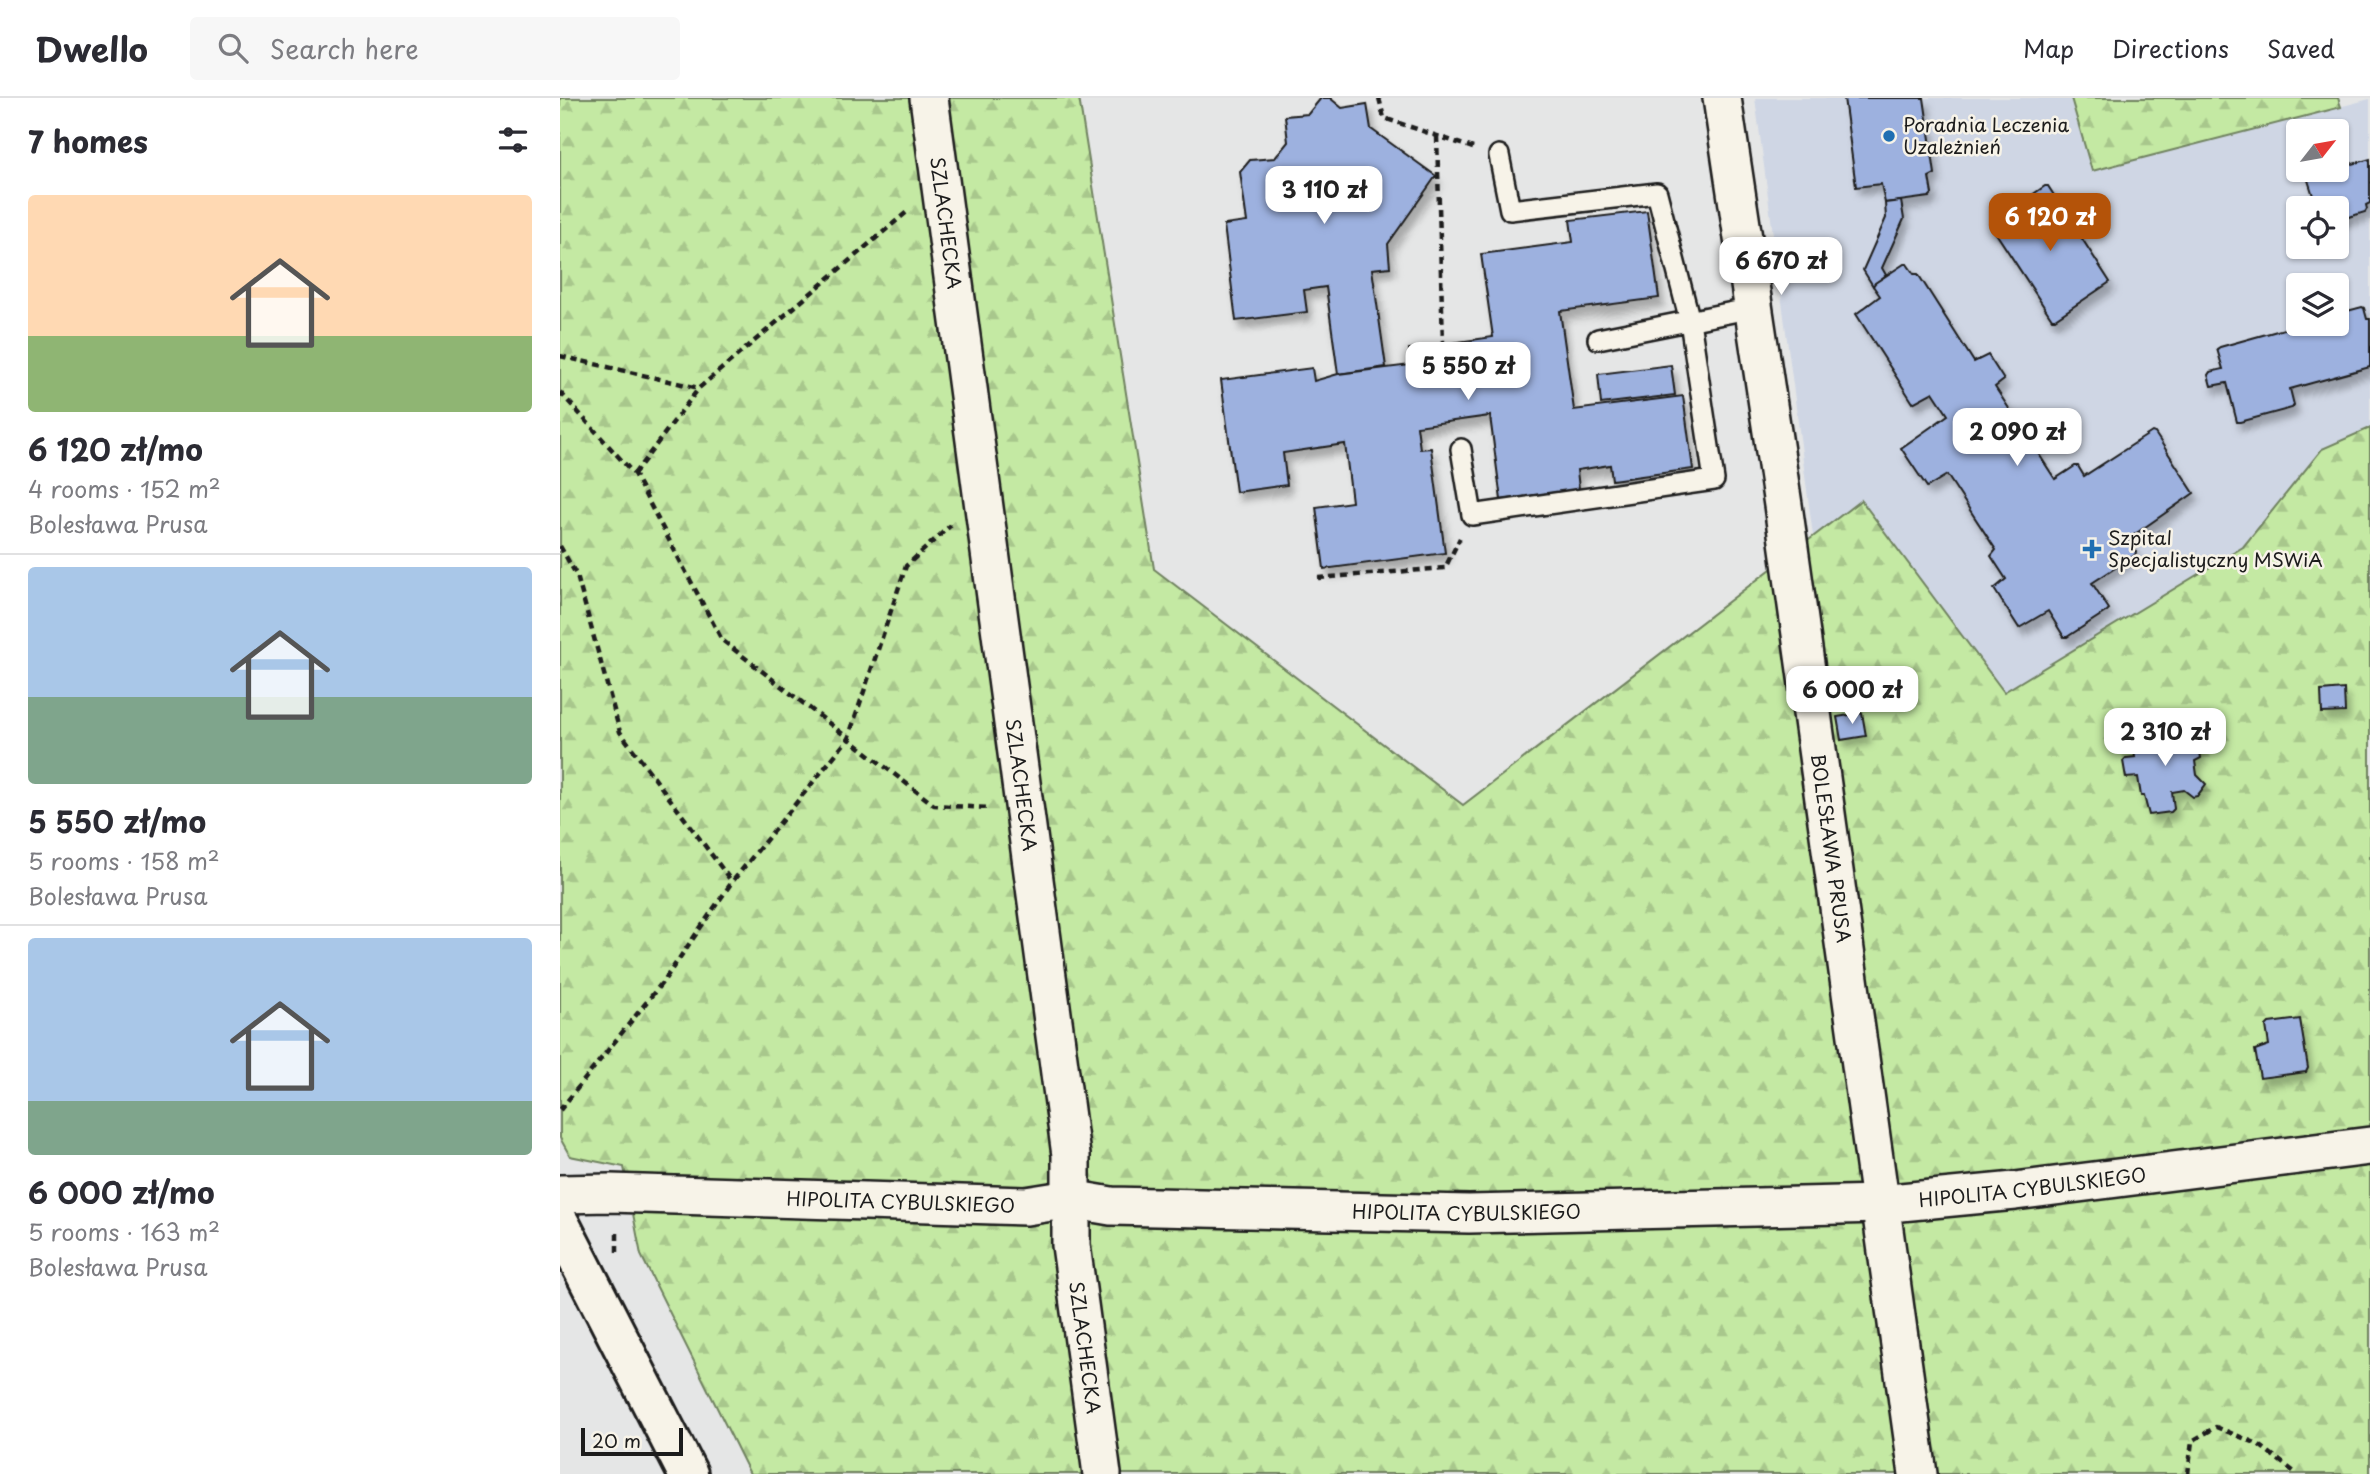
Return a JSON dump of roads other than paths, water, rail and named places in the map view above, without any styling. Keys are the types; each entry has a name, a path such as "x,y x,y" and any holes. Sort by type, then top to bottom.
{"street":[{"name":"SZLACHECKA","path":"929,98 1071,1155 1071,1245 1102,1474"},
{"name":"BOLESŁAWA PRUSA","path":"1722,98 1783,505 1918,1474"},
{"name":"HIPOLITA CYBULSKIEGO","path":"560,1194 610,1193 1026,1206 1070,1199 1111,1206 1469,1214 1880,1204 2015,1191 2370,1146"},
{"path":"560,1224 688,1474"}],"lane":[{"path":"1461,449 1472,515 1714,480 1690,321 1657,193 1510,210 1499,155"},
{"path":"1598,339 1753,308"}],"place":[{"name":"Poradnia Leczenia Uzależnień","path":"1889,136"},
{"name":"Szpital Specjalistyczny MSWiA","path":"2092,549"}]}
